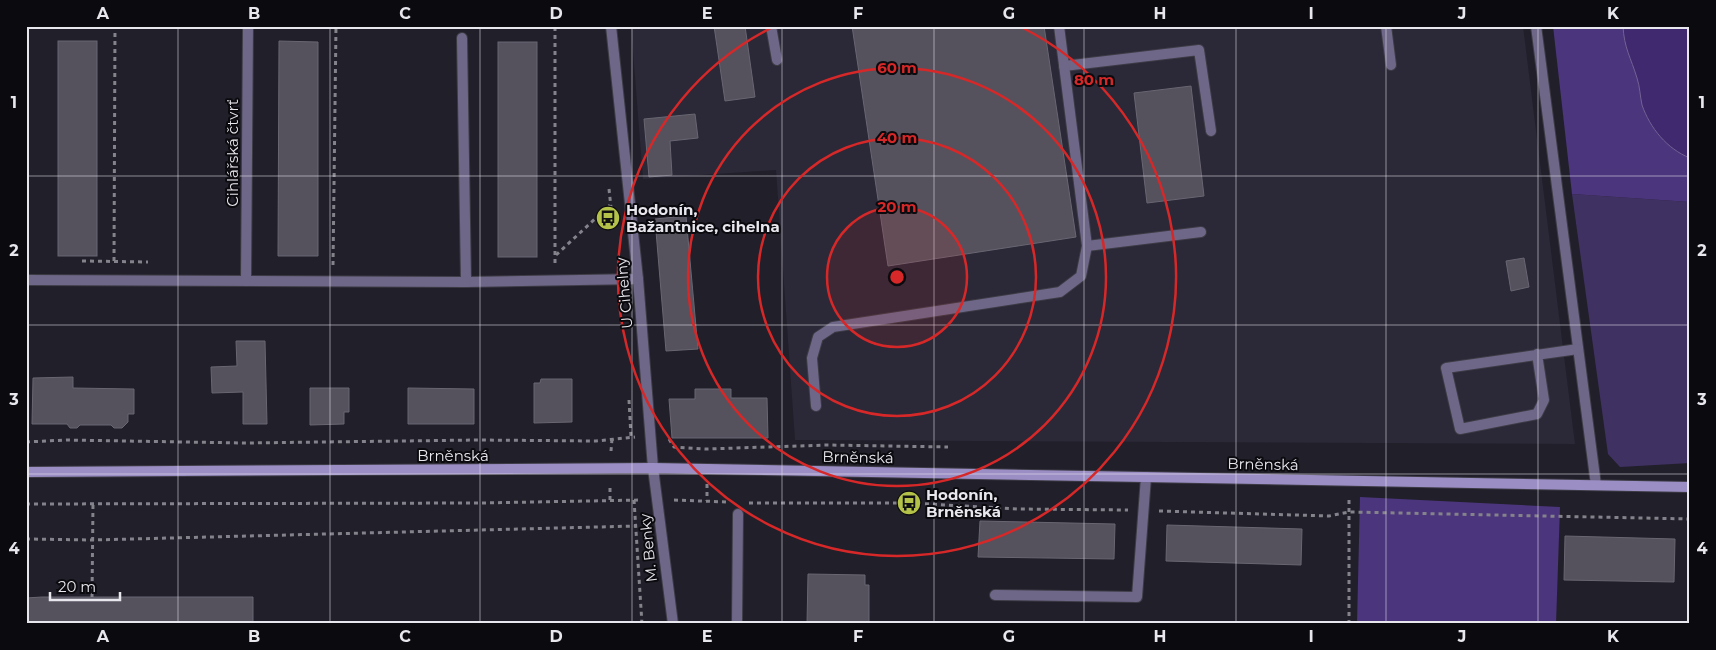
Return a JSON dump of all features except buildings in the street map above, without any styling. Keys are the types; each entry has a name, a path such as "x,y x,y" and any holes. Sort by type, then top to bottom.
{"main road":[{"name":"Brněnská","path":"26,472 653,468 1690,487"}],"street":[{"name":"Cihlářská čtvrť","path":"246,281 248,26"},
{"name":"U Cihelny","path":"611,26 638,279 653,468"},
{"path":"771,26 777,60"},
{"path":"816,406 812,358 818,337 833,327 1060,292 1081,276 1087,246 1059,26"},
{"path":"1386,26 1391,65"},
{"path":"1536,26 1596,485"},
{"path":"462,38 466,282"},
{"path":"1064,66 1199,50 1211,130"},
{"path":"1087,246 1201,232"},
{"path":"26,280 466,282 638,279"},
{"path":"1537,354 1544,400 1537,414 1460,428 1446,368 1537,354 1578,349"},
{"name":"M. Benky","path":"653,468 673,624"},
{"path":"995,595 1136,597 1146,477"},
{"path":"737,624 738,514"}],"path":[{"path":"114,260 115,26"},
{"path":"183,26 406,26"},
{"path":"333,266 336,26"},
{"path":"555,26 555,265"},
{"path":"555,255 611,204"},
{"path":"665,435 674,448 706,449 828,445 948,446"},
{"path":"26,442 66,440 245,443 478,440 596,441 631,438"},
{"path":"1349,481 1349,624"},
{"path":"26,504 93,502 480,503 610,500"},
{"path":"634,500 642,624"},
{"path":"707,501 732,502"},
{"path":"92,597 93,502"},
{"path":"741,503 909,503 1019,509 1328,516 1349,512 1690,519"},
{"path":"26,539 93,540 636,526"}],"shaded area":[{"path":"631,26 1523,26 1575,444 795,440 776,170 643,179"},
{"path":"1553,26 1690,26 1690,202 1572,194"},
{"path":"1623,26 1690,26 1690,158 1674,149 1660,137 1645,114 1638,81 1626,47"},
{"path":"1572,194 1690,202 1690,463 1620,467 1608,454"},
{"path":"1360,497 1560,507 1556,624 1357,624"}],"place":[{"name":"Hodonín, Bažantnice, cihelna","path":"608,218"},
{"name":"Hodonín, Brněnská","path":"909,503"}]}
